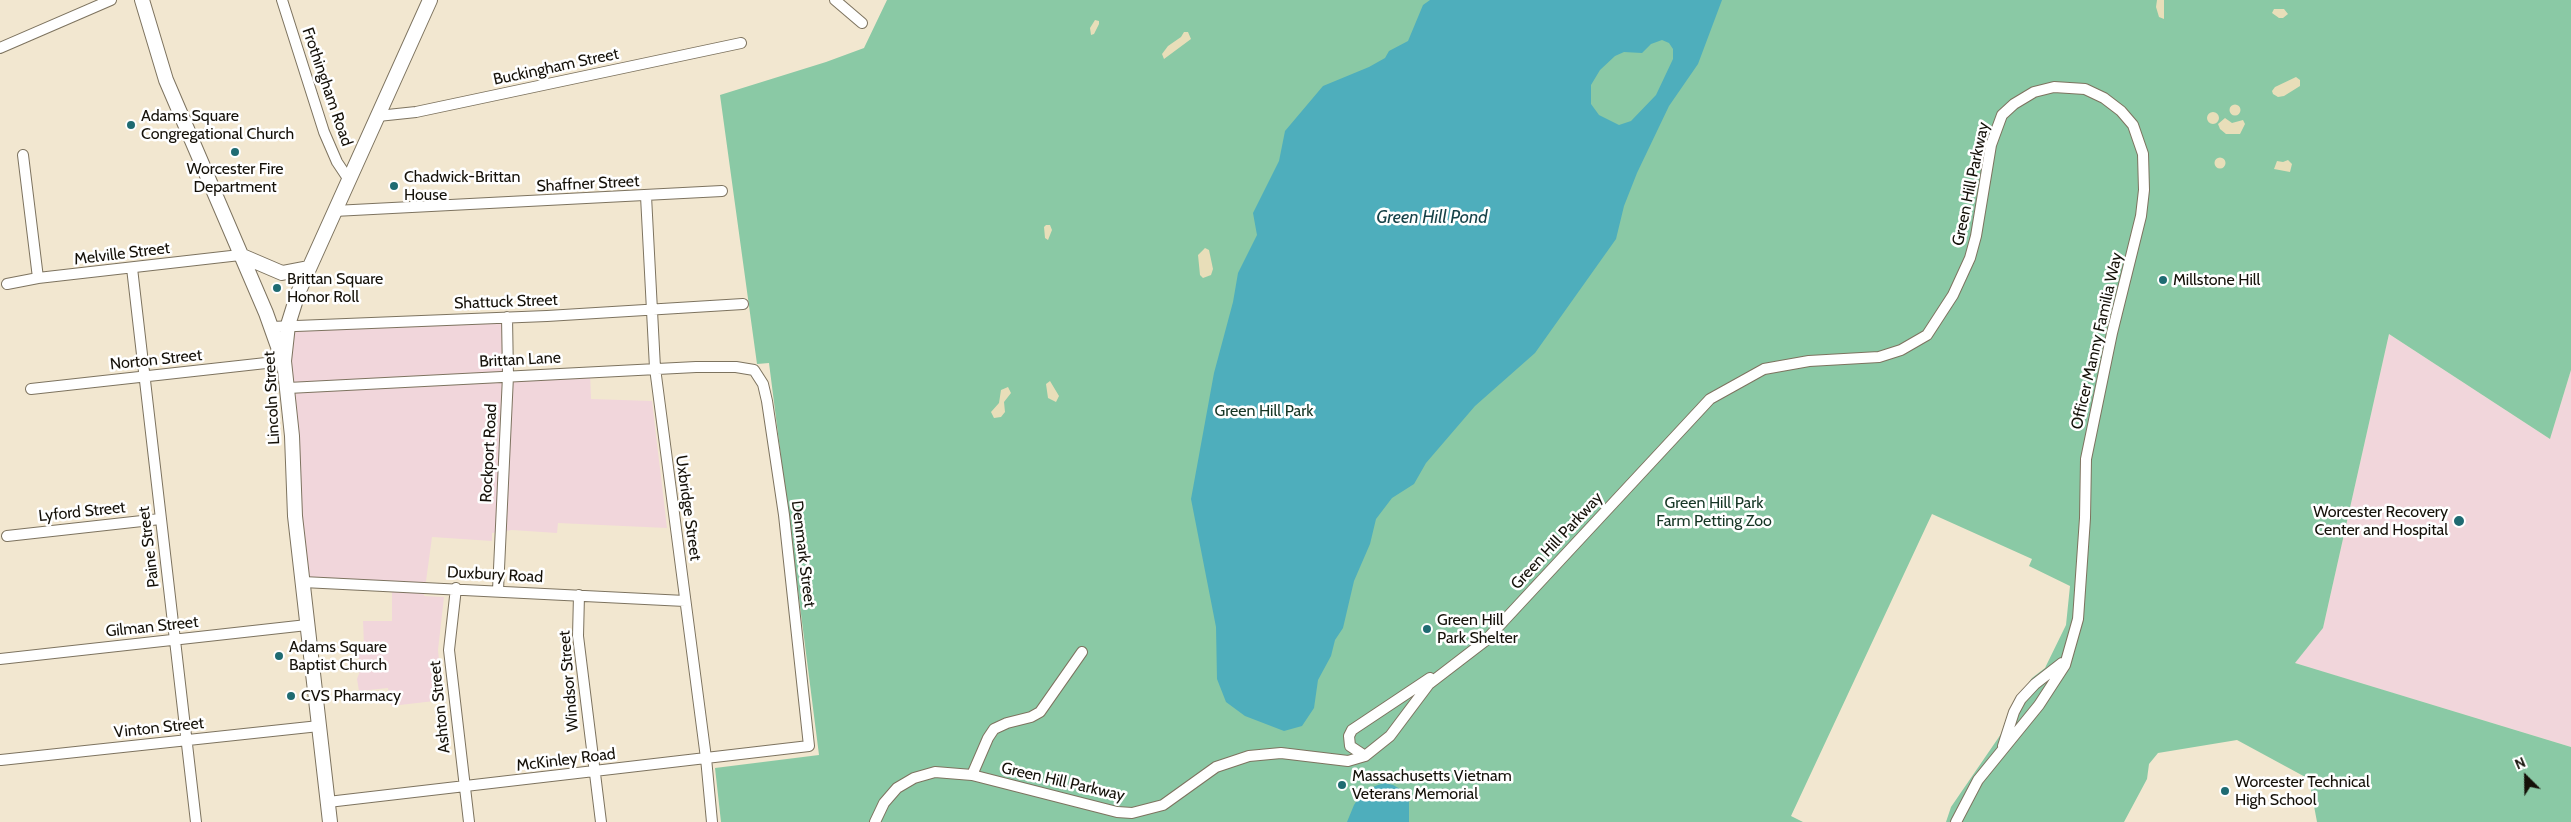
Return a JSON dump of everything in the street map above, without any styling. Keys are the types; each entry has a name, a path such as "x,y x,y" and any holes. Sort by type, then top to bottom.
{"main road":[{"path":"142,0 166,80 284,360"},
{"name":"Lincoln Street","path":"330,822 294,516 288,388 284,360 288,325 308,268 430,0"},
{"path":"240,256 282,273 308,268"}],"street":[{"path":"0,48 111,0"},
{"name":"Frothingham Road","path":"282,0 324,132 337,162 349,180"},
{"path":"835,0 862,23"},
{"name":"Buckingham Street","path":"378,116 416,112 741,43"},
{"name":"Officer Manny Familia Way","path":"1956,822 1970,792 2052,686 2069,656 2081,599 2086,459 2112,334 2141,216 2144,178 2139,141 2132,125 2121,110 2104,98 2085,89 2054,87"},
{"name":"Green Hill Parkway","path":"874,822 888,798 907,782 940,771 972,775 1117,812 1135,812 1163,805 1216,768 1249,756 1276,752 1348,762 1365,756 1390,736 1422,691 1448,668 1485,641 1710,399 1764,369 1809,361 1879,357 1901,350 1927,335 1953,295 1970,258 1990,151 1998,121 2005,112 2020,100 2034,92 2054,87"},
{"path":"23,155 38,278"},
{"name":"Shaffner Street","path":"334,211 722,191"},
{"name":"Uxbridge Street","path":"646,196 656,368 706,758 712,822"},
{"name":"Melville Street","path":"7,284 38,278 240,256"},
{"name":"Paine Street","path":"132,268 196,822"},
{"name":"Shattuck Street","path":"271,327 652,310 743,304"},
{"name":"Rockport Road","path":"498,590 508,376 507,317"},
{"name":"Norton Street","path":"31,389 284,360"},
{"name":"Brittan Lane","path":"288,388 656,368 733,366 754,370"},
{"name":"Denmark Street","path":"754,370 763,384 767,401 784,515 809,746"},
{"name":"Lyford Street","path":"7,536 160,519"},
{"name":"Duxbury Road","path":"303,582 498,590 686,601"},
{"name":"Ashton Street","path":"456,588 449,650 469,822"},
{"name":"Windsor Street","path":"579,595 578,636 601,822"},
{"name":"Gilman Street","path":"0,659 307,625"},
{"path":"972,775 988,738 994,729 1007,723 1031,717 1040,712 1082,652"},
{"name":"Officer Manny Familia Way","path":"1995,760 2006,741 2014,712 2021,700 2035,684 2052,672 2069,656"},
{"path":"1365,756 1350,746 1349,736 1352,730 1388,704 1448,668"},
{"name":"Vinton Street","path":"2,760 319,726"},
{"name":"McKinley Road","path":"328,802 465,788 809,746"}],"shaded area":[{"path":"507,317 508,376 590,372 591,399 652,401 667,528 558,523 557,533 512,530 492,533 492,541 432,537 424,596 444,597 438,650 443,700 391,706 388,688 359,691 357,679 360,671 358,646 364,645 363,621 392,621 392,585 303,582 288,325"},
{"name":"Worcester Recovery Center and Hospital","path":"2389,334 2550,439 2571,370 2571,747 2294,663 2323,628"}],"green space":[{"name":"Green Hill Park","path":"887,0 2571,0 2571,370 2550,439 2389,334 2323,628 2295,663 2571,747 2571,822 2317,822 2309,779 2237,740 2158,753 2149,764 2147,779 2124,822 1946,822 1951,807 2001,734 2008,713 2032,678 2045,668 2066,625 2070,586 2029,566 2032,559 1932,514 1791,816 1803,822 721,822 715,768 819,755 769,363 757,364 720,95 826,62 864,48"}],"sand":[{"path":"2157,0 2164,0 2164,19 2159,17 2156,7"},
{"path":"2274,9 2284,9 2288,14 2283,18 2279,18 2272,13"},
{"path":"1095,20 1099,21 1099,24 1094,34 1091,35 1090,28"},
{"path":"1184,32 1188,32 1191,39 1164,59 1162,54"},
{"path":"2296,77 2300,80 2300,86 2284,96 2278,97 2273,94 2272,91 2275,87"},
{"path":"2235,104 2241,110 2235,116 2229,110"},
{"path":"2211,112 2215,112 2219,118 2215,124 2211,124 2207,120 2207,116"},
{"path":"2225,118 2232,123 2243,120 2245,124 2240,134 2226,134 2220,129 2218,124"},
{"path":"2220,157 2226,163 2220,169 2214,163"},
{"path":"2288,160 2292,164 2290,172 2274,169 2277,161 2283,162"},
{"path":"1050,225 1052,230 1048,240 1045,238 1044,227"},
{"path":"1205,248 1209,250 1213,269 1211,275 1203,278 1200,275 1198,255"},
{"path":"1050,381 1059,396 1056,402 1048,398 1046,384"},
{"path":"1008,387 1011,393 1004,402 1005,412 1001,417 994,418 991,412 999,403 1001,390"}],"water":[{"name":"Green Hill Pond","path":"1430,0 1722,0 1698,64 1669,106 1637,173 1624,206 1616,239 1535,353 1475,406 1426,463 1414,484 1392,498 1376,519 1370,544 1354,581 1343,628 1335,640 1331,656 1318,680 1314,708 1302,726 1284,731 1245,716 1226,702 1217,679 1216,627 1191,499 1214,373 1233,302 1238,273 1257,235 1253,213 1279,161 1285,131 1323,86 1369,67 1385,58 1389,51 1408,41 1423,5","holes":["1662,40 1669,43 1673,49 1673,59 1656,95 1631,121 1619,125 1599,115 1591,104 1591,85 1600,70 1615,56 1624,52 1642,53 1651,44"]},
{"path":"1384,783 1393,785 1409,794 1409,822 1347,822 1359,797 1375,786"}],"place":[{"name":"Adams Square Congregational Church","path":"131,125"},
{"name":"Worcester Fire Department","path":"235,152"},
{"name":"Chadwick-Brittan House","path":"394,186"},
{"name":"Millstone Hill","path":"2163,280"},
{"name":"Brittan Square Honor Roll","path":"277,288"},
{"name":"Worcester Recovery Center and Hospital","path":"2459,521"},
{"name":"Green Hill Park Shelter","path":"1427,629"},
{"name":"Adams Square Baptist Church","path":"279,656"},
{"name":"CVS Pharmacy","path":"291,696"},
{"name":"Massachusetts Vietnam Veterans Memorial","path":"1342,785"},
{"name":"Worcester Technical High School","path":"2225,791"}],"park label":[{"name":"Green Hill Park Farm Petting Zoo","path":"1714,512"}]}
